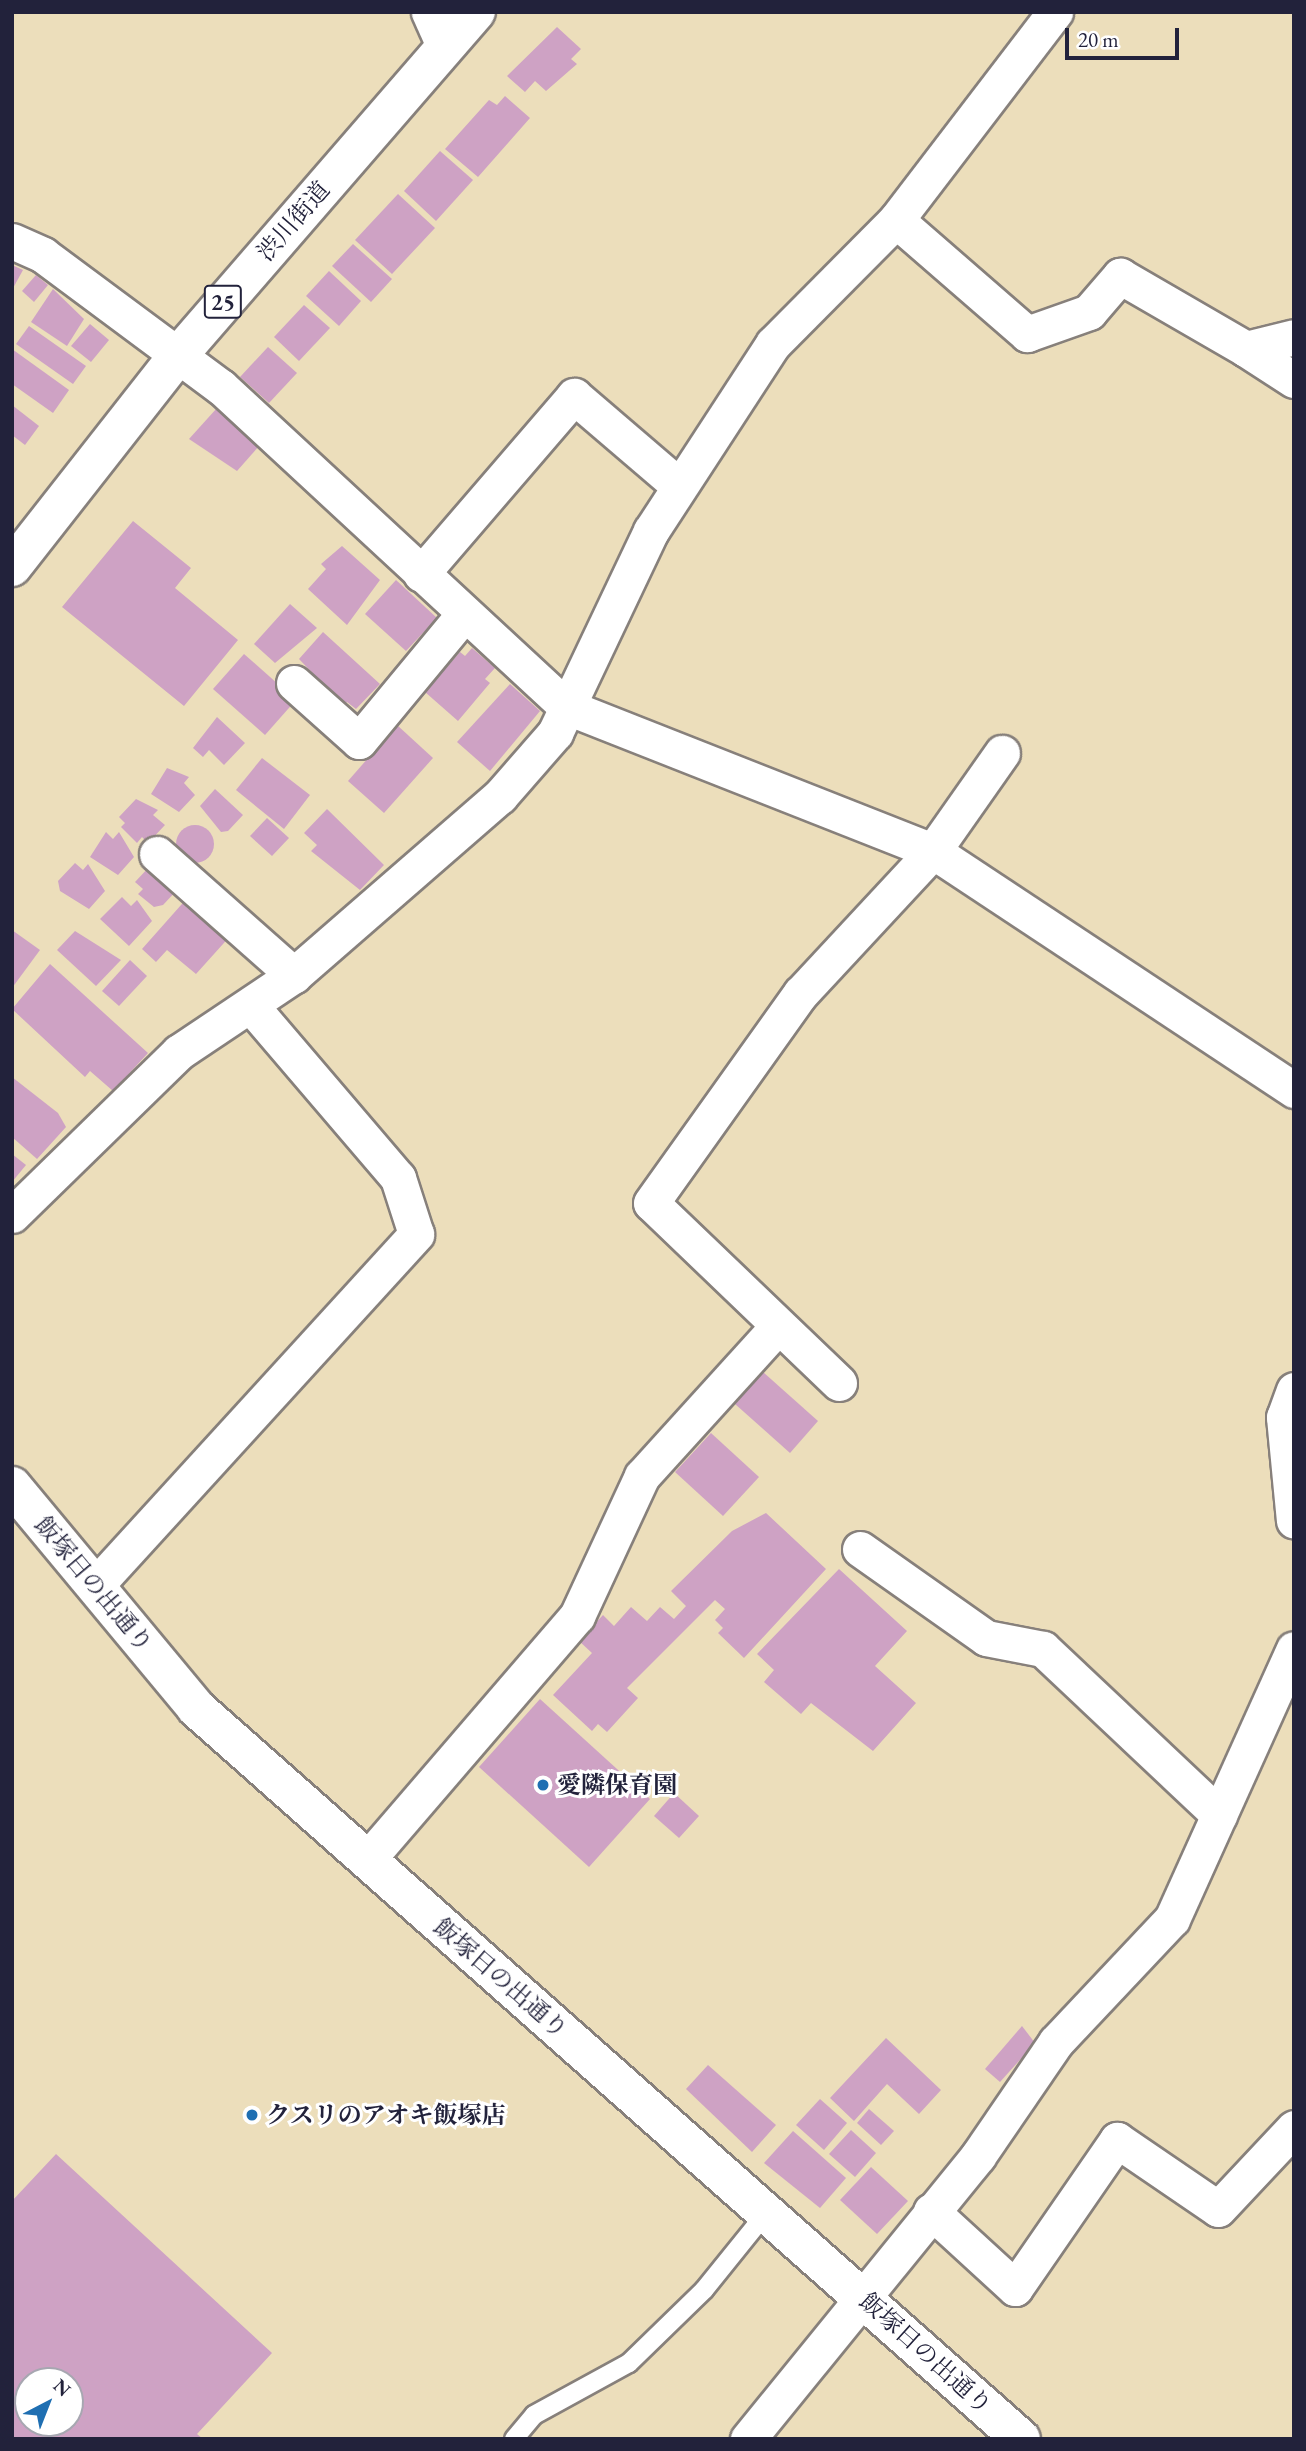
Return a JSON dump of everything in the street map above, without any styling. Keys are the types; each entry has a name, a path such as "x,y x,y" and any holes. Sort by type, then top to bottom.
{"street":[{"name":"渋川街道","path":"12,567 436,29 476,12"},
{"path":"12,1215 179,1052 252,1007 294,975 500,796 555,733 678,485 773,344 896,220 1055,12"},
{"path":"896,220 1027,334 1089,312 1120,276 1294,380"},
{"path":"12,242 43,255 176,358 221,387 567,707 933,851 1294,1090"},
{"path":"1246,349 1294,337"},
{"path":"421,574 574,396 678,485"},
{"path":"294,683 359,741 464,614"},
{"path":"839,1383 651,1203 801,993 933,851 1002,753"},
{"path":"158,854 294,975"},
{"path":"96,1585 416,1234 398,1178 252,1007"},
{"path":"367,1860 577,1616 642,1476 778,1326"},
{"path":"1294,1390 1284,1418 1294,1521"},
{"name":"飯塚日の出通り","path":"12,1486 196,1708 1021,2439"},
{"path":"860,1549 986,1638 1043,1648 1219,1815"},
{"path":"748,2439 861,2295 978,2156 1056,2042 1172,1919 1294,1649"},
{"path":"931,2211 1015,2288 1117,2140 1218,2210 1294,2128"}],"lane":[{"path":"514,2439 534,2415 629,2363 704,2290 767,2212"}],"building":[{"path":"557,27 581,49 571,59 577,64 546,91 535,81 525,92 507,76"},
{"path":"505,96 530,118 478,177 445,149 489,100 497,105"},
{"path":"440,151 473,180 436,221 404,191"},
{"path":"398,194 435,228 392,274 355,240"},
{"path":"353,244 392,279 371,302 332,266"},
{"path":"12,265 23,270 12,290"},
{"path":"329,271 361,301 339,326 306,296"},
{"path":"36,275 48,285 34,302 22,291"},
{"path":"53,289 84,319 67,346 31,322"},
{"path":"304,305 330,328 299,361 274,337"},
{"path":"90,324 109,340 91,362 71,346"},
{"path":"29,326 86,366 73,384 16,344"},
{"path":"268,347 297,373 269,403 240,377"},
{"path":"12,349 69,390 53,413 12,384"},
{"path":"12,405 39,426 25,445 12,435"},
{"path":"217,408 259,446 237,471 189,439"},
{"path":"133,521 191,568 175,588 238,640 184,706 62,607"},
{"path":"342,546 380,580 347,625 308,589 326,569 321,564"},
{"path":"396,580 437,618 406,651 365,614"},
{"path":"290,604 317,628 275,663 254,644"},
{"path":"323,632 380,684 356,709 347,702 344,706 299,659"},
{"path":"472,648 495,668 485,679 490,683 458,721 425,692 460,652 465,656"},
{"path":"244,654 296,700 265,735 213,689"},
{"path":"510,684 540,711 490,771 457,742"},
{"path":"217,717 245,743 224,765 209,750 203,757 193,748"},
{"path":"397,725 433,758 384,813 348,781"},
{"path":"262,758 310,795 284,829 236,790"},
{"path":"167,768 189,777 184,783 195,795 179,812 151,794"},
{"path":"215,789 243,815 228,831 221,832 200,806"},
{"path":"136,799 158,810 153,815 165,825 148,843 142,837 137,843 121,827 125,823 119,817"},
{"path":"327,809 384,865 360,890 311,851 317,845 304,833"},
{"path":"267,818 289,838 272,856 250,836"},
{"path":"195,825 208,831 214,844 208,857 195,863 182,857 176,844 182,831"},
{"path":"106,832 113,839 119,832 134,857 118,875 90,857"},
{"path":"75,863 83,870 88,864 105,891 89,909 60,891 58,881"},
{"path":"150,866 178,889 163,905 154,907 138,894 143,889 135,882"},
{"path":"189,896 232,934 196,974 167,950 156,962 142,949"},
{"path":"122,897 131,906 137,900 152,921 129,946 100,919"},
{"path":"12,930 40,950 12,988"},
{"path":"75,931 121,960 96,986 57,950"},
{"path":"130,960 147,976 119,1006 102,991"},
{"path":"50,964 148,1053 113,1091 90,1071 85,1077 12,1009"},
{"path":"12,1077 58,1113 66,1127 37,1159 12,1137"},
{"path":"12,1154 26,1165 12,1182"},
{"path":"763,1372 818,1421 790,1453 735,1404"},
{"path":"711,1433 759,1477 723,1516 675,1472"},
{"path":"766,1513 826,1569 744,1658 718,1633 723,1628 715,1620 725,1609 715,1600 627,1688 638,1698 607,1732 598,1724 592,1731 553,1695 592,1653 579,1641 603,1615 614,1626 631,1607 647,1621 660,1607 674,1619 686,1606 671,1591 732,1531"},
{"path":"839,1569 907,1631 875,1666 916,1703 873,1751 811,1703 801,1714 764,1682 774,1670 757,1654"},
{"path":"540,1699 650,1799 589,1867 479,1767"},
{"path":"674,1793 699,1816 679,1838 654,1816"},
{"path":"1022,2026 1035,2043 1000,2082 985,2069"},
{"path":"886,2038 941,2090 919,2114 887,2084 854,2121 830,2098"},
{"path":"708,2065 776,2125 752,2152 686,2089"},
{"path":"820,2099 847,2123 824,2150 796,2125"},
{"path":"869,2109 894,2131 881,2145 857,2123"},
{"path":"851,2130 876,2153 855,2177 829,2154"},
{"path":"793,2131 846,2178 820,2208 764,2163"},
{"path":"56,2154 272,2353 197,2434 203,2439 12,2439 12,2201"},
{"path":"871,2167 908,2201 877,2234 840,2200"}],"place":[{"name":"愛隣保育園","path":"543,1785"},
{"name":"クスリのアオキ飯塚店","path":"252,2115"}]}
